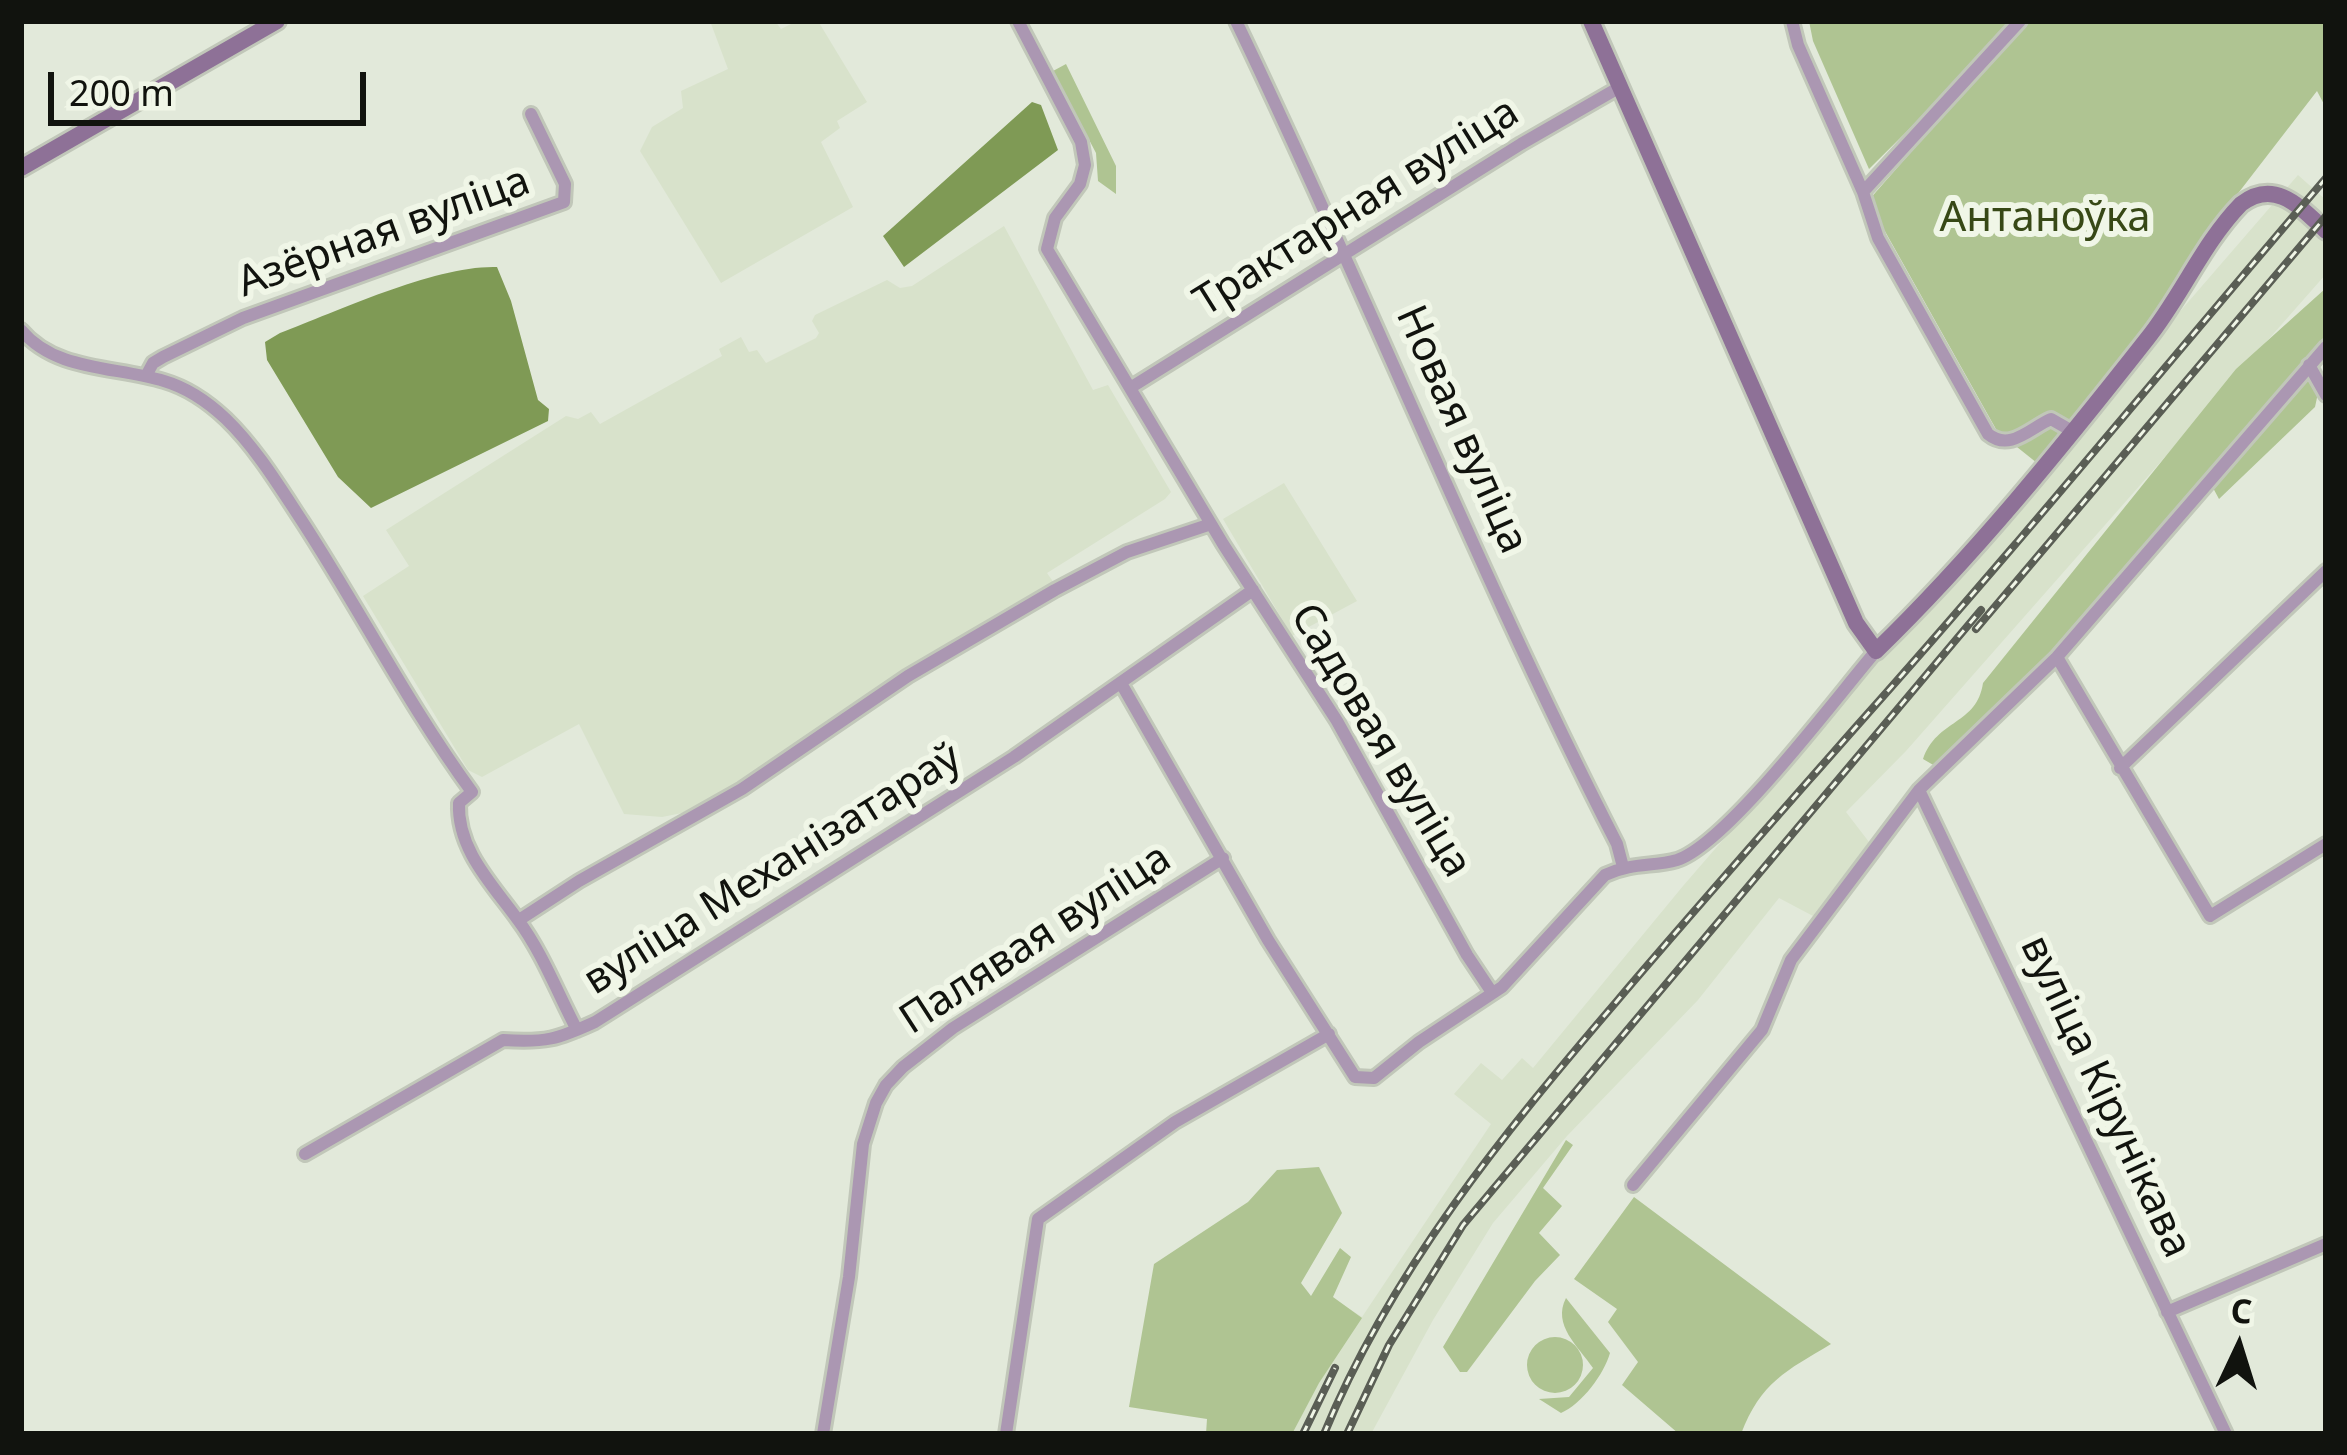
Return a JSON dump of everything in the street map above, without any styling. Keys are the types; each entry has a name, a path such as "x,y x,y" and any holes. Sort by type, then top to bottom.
{"street":[{"path":"21,168 277,21"},
{"name":"Садовая вуліца","path":"1018,21 1081,142 1085,165 1080,184 1055,218 1047,249 1211,524 1337,722 1491,991"},
{"name":"Новая вуліца","path":"1236,21 1346,252 1550,714 1617,844 1623,867"},
{"path":"1591,21 1856,623 1876,651"},
{"path":"1792,21 1886,254 1988,434 2009,442 2051,419 2072,431"},
{"path":"1863,192 2020,21"},
{"name":"Трактарная вуліца","path":"1130,388 1620,87"},
{"name":"Азёрная вуліца","path":"146,376 163,357 243,318 564,202 566,184 532,114"},
{"path":"1121,685 1268,940 1355,1076 1374,1078 1515,975 1605,875 1623,867 1676,860 1702,847 1791,754 2072,431 2149,337 2232,213 2250,197 2277,193 2326,231"},
{"path":"21,331 62,359 188,390 229,422 278,483 472,792 459,803 458,824 578,1030"},
{"path":"1633,1185 1762,1030 1792,959 1919,790 2057,657 2326,346"},
{"path":"2309,365 2326,395"},
{"path":"518,920 579,880 742,789 908,676 1037,601 1127,552 1211,524"},
{"path":"2120,768 2326,571"},
{"name":"вуліца Механізатараў","path":"305,1154 503,1040 541,1043 578,1030 1014,757 1253,590"},
{"path":"2057,657 2210,916 2326,844"},
{"name":"вуліца Кірунікава","path":"1919,790 2226,1434"},
{"name":"Палявая вуліца","path":"823,1434 849,1277 863,1144 886,1085 953,1028 1223,858"},
{"path":"1006,1434 1038,1219 1175,1122 1329,1034"},
{"path":"2167,1312 2326,1244"}],"shaded area":[{"path":"710,21 775,21 781,29 797,21 818,21 867,102 837,121 840,128 821,142 853,207 721,283 640,151 652,127 683,108 681,91 728,69"},
{"path":"1032,102 1041,105 1058,150 904,267 883,236"},
{"path":"2298,175 2326,200 2326,274 1906,751 1846,812 1869,842 1813,916 1779,898 1698,1000 1567,1136 1493,1223 1371,1434 1284,1434 1333,1298 1362,1317 1491,1124 1454,1094 1481,1063 1502,1080 1522,1058 1533,1068 1683,886"},
{"path":"1004,226 1093,390 1108,385 1171,492 1165,499 1047,573 1054,583 855,703 737,787 682,813 662,817 624,814 579,724 482,777 468,770 363,596 409,566 386,530 566,416 578,419 591,412 600,424 722,356 719,349 741,337 749,352 757,350 766,363 816,338 815,315 887,280 900,288 912,286"},
{"path":"497,267 538,400 549,409 548,421 371,508 338,477 267,360 265,342 417,281"},
{"path":"1284,483 1357,601 1292,636 1223,519"}],"green space":[{"path":"1809,21 2018,21 1869,169 1813,41"},
{"name":"Антаноўка","path":"2026,21 2326,21 2326,108 2317,91 2236,196 2150,326 2037,463 1997,431 1868,201"},
{"path":"1066,64 1116,166 1116,194 1098,181 1096,153 1053,71"},
{"path":"2326,288 2326,335 2008,698 1935,766 1923,759 1937,736 1973,707 1983,683 2236,369"},
{"path":"2303,381 2312,382 2318,393 2315,407 2219,499 2212,486"},
{"path":"1566,1140 1573,1145 1543,1188 1562,1206 1539,1233 1560,1255 1467,1372 1460,1372 1443,1347"},
{"path":"1319,1167 1342,1213 1301,1283 1311,1296 1340,1248 1351,1257 1333,1297 1362,1318 1292,1434 1206,1434 1207,1419 1129,1407 1154,1264 1248,1202 1277,1170"},
{"path":"1634,1197 1831,1344 1766,1390 1741,1434 1679,1434 1622,1385 1638,1362 1608,1322 1617,1309 1574,1279"},
{"path":"1566,1298 1610,1353 1591,1388 1561,1413 1539,1399 1569,1397 1593,1368 1564,1326"},
{"path":"1555,1337 1575,1345 1583,1365 1575,1385 1555,1393 1535,1385 1527,1365 1535,1345"}],"railway":[{"path":"1324,1434 1382,1316 1492,1153 1676,932 1974,592 2326,178"},
{"path":"1976,629 2326,216"},
{"path":"1347,1434 1389,1345 1463,1225 1981,610"},
{"path":"1303,1434 1335,1368"}]}
